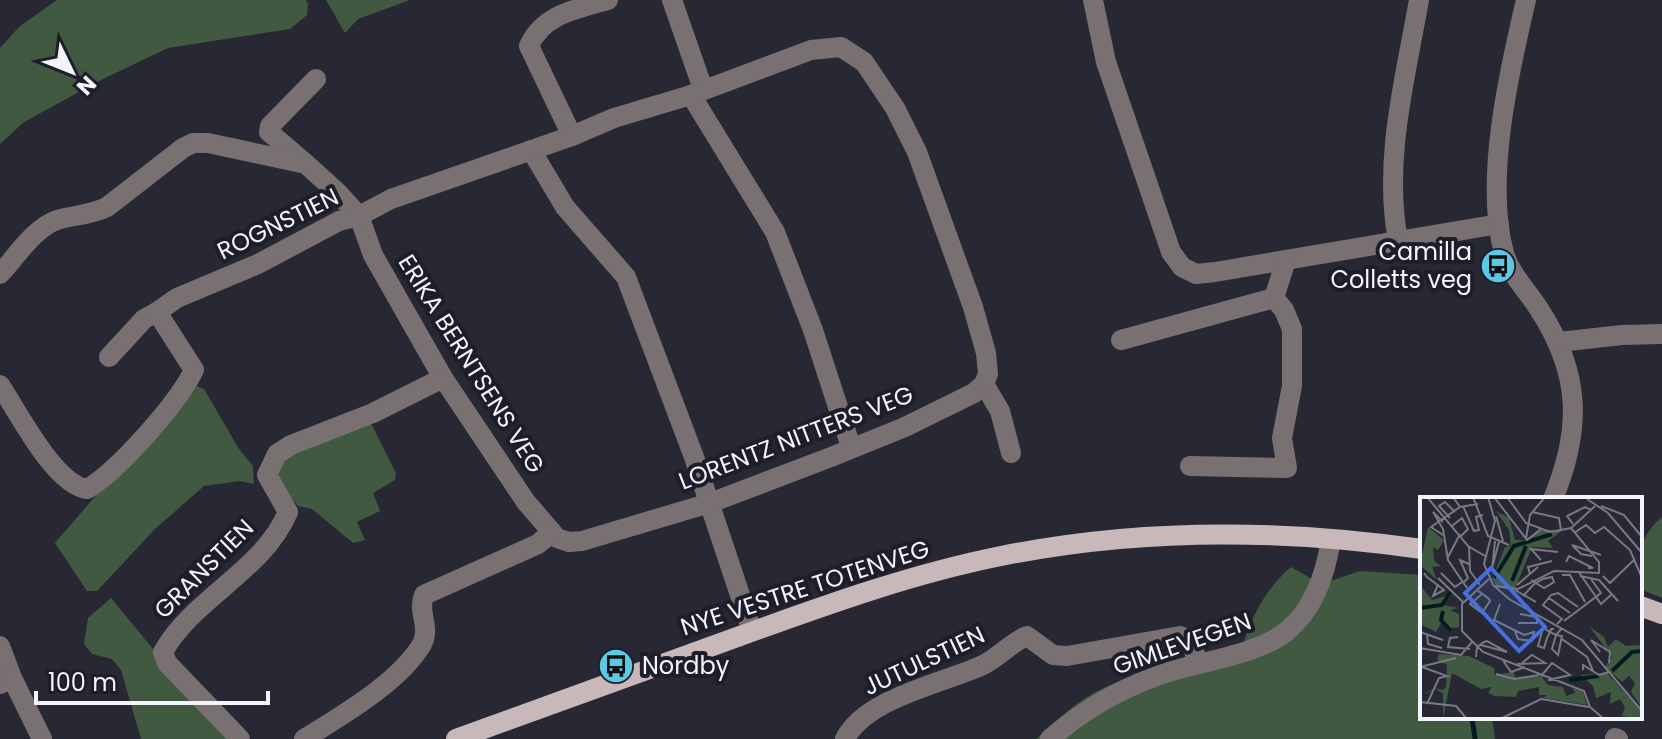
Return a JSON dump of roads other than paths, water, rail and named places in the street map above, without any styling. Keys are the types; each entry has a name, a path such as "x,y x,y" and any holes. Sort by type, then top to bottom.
{"main road":[{"name":"NYE VESTRE TOTENVEG","path":"456,739 852,595 935,571 1017,553 1158,536 1243,533 1420,549"},
{"path":"1642,607 1662,614"}],"street":[{"path":"572,136 529,46 533,35 551,18 608,0"},
{"path":"672,0 697,92 775,232 808,315 851,447"},
{"path":"1093,0 1106,62 1143,174 1171,252 1182,267 1196,274 1499,224"},
{"path":"1398,241 1393,212 1392,173 1396,125 1419,0"},
{"path":"1526,0 1512,58 1503,117 1495,204 1504,256 1559,342 1571,372 1573,417 1567,466 1554,497"},
{"path":"359,216 391,199 572,136 614,118 782,63 811,50 841,47 854,53 872,72 917,152 973,307 986,353 988,374 984,384 1000,411 1011,453"},
{"name":"ROGNSTIEN","path":"316,79 270,126 269,132 359,216"},
{"name":"ROGNSTIEN","path":"0,274 42,228 57,220 94,213 107,207 158,166 193,143 208,143 306,164"},
{"path":"531,150 565,207 626,277 710,503 752,631"},
{"name":"ROGNSTIEN","path":"109,357 144,319 177,298 258,264 339,221 359,216"},
{"name":"ERIKA BERNTSENS VEG","path":"359,216 373,255 443,378 526,502 551,533"},
{"path":"1274,298 1286,260"},
{"path":"1121,340 1274,298"},
{"path":"1190,466 1287,468 1282,438 1292,386 1292,329 1284,310 1274,298"},
{"path":"0,385 53,465 77,487 87,489 110,472 166,411 185,389 194,370 157,312"},
{"path":"1559,342 1662,334"},
{"name":"GRANSTIEN","path":"240,739 167,663 163,652 168,642 242,573 284,523 288,512 267,475 277,454 291,445 373,413 443,378"},
{"name":"LORENTZ NITTERS VEG","path":"551,533 569,542 582,541 710,503 905,427 974,393 984,384"},
{"path":"304,739 357,707 412,656 426,633 420,605 424,595 538,544 551,533"},
{"name":"GIMLEVEGEN","path":"1050,739 1094,706 1124,689 1268,642 1287,632 1302,615 1317,589 1328,561 1331,539"},
{"name":"JUTULSTIEN","path":"845,739 858,724 889,702 986,664 1027,636 1053,655 1067,656 1180,636 1192,645 1198,664"},
{"path":"0,646 6,681 42,739"}],"waterway":[{"path":"1472,719 1475,739"}],"place":[{"name":"Camilla Colletts veg","path":"1498,266"},
{"name":"Nordby","path":"616,666"}]}
